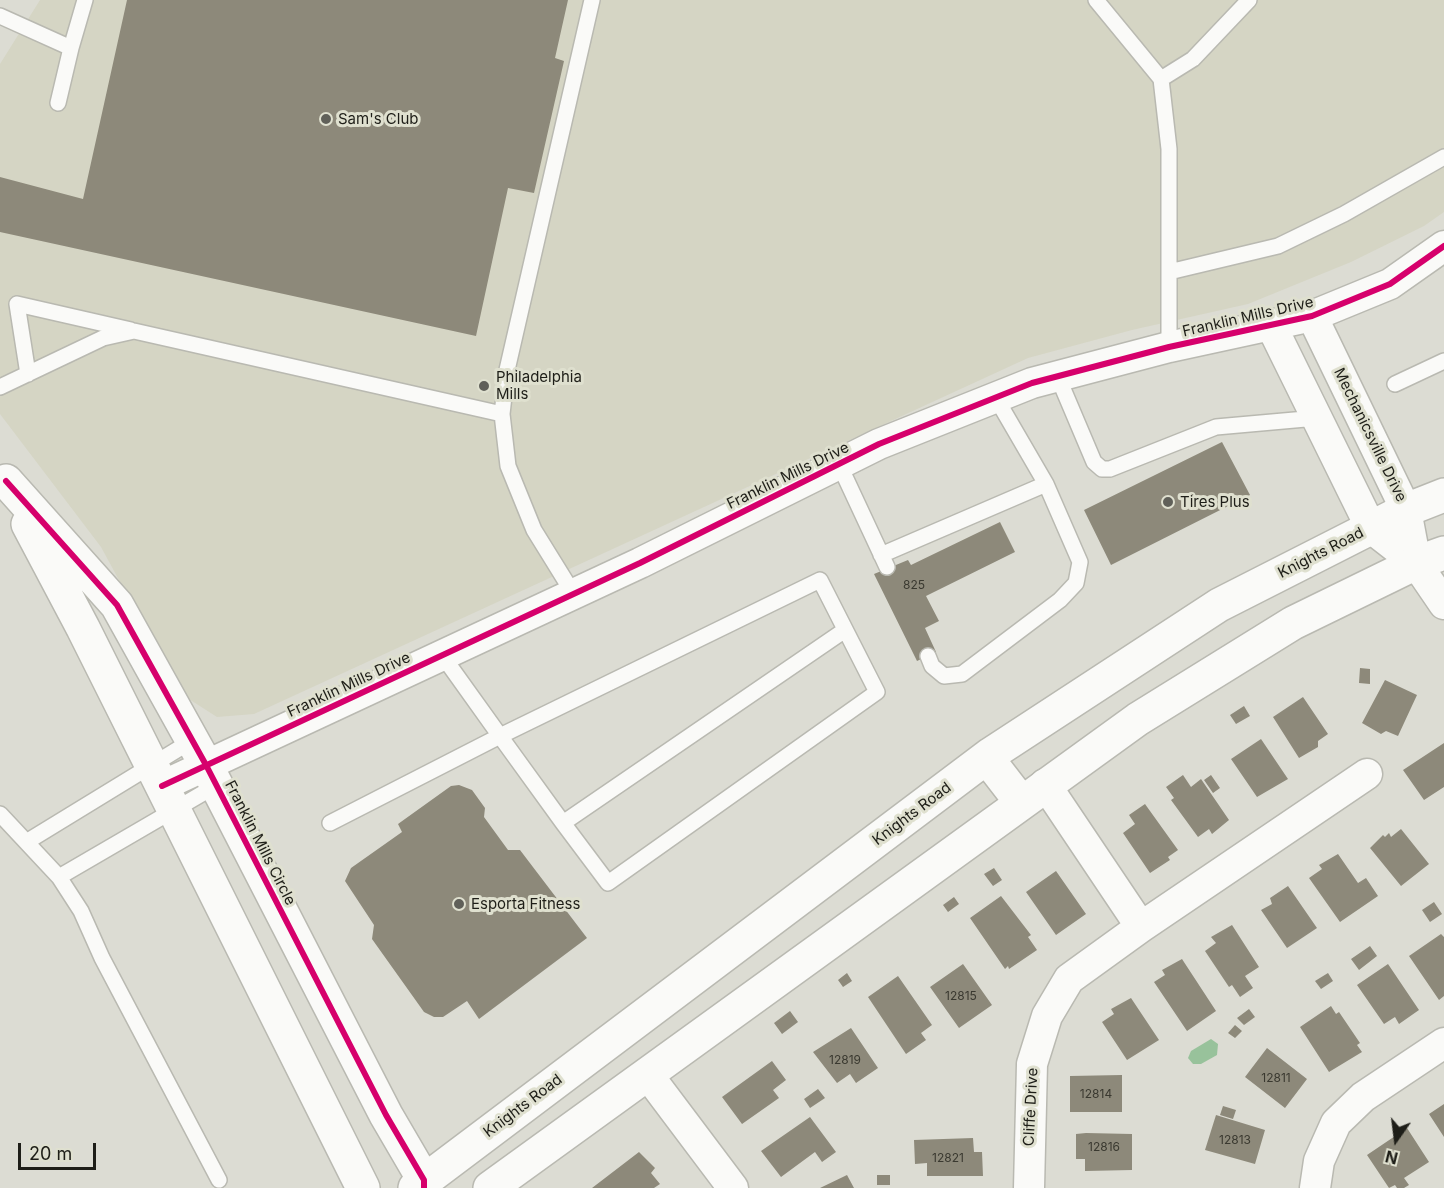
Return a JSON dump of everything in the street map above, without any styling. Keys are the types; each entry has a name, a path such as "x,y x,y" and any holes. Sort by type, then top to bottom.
{"main road":[{"name":"Franklin Mills Circle","path":"3,477 117,604 205,764 421,1185"},
{"name":"Franklin Mills Circle","path":"3,477 162,786 363,1188"},
{"name":"Knights Road","path":"421,1185 987,758 1219,604 1406,510 1444,495"},
{"path":"490,1188 1138,719 1293,623 1430,558"},
{"path":"987,758 1033,793"}],"street":[{"name":"Franklin Mills Drive","path":"162,786 573,593 879,444 1032,383 1169,347 1312,316 1390,284 1444,246"},
{"name":"Mechanicsville Drive","path":"1312,316 1430,558"},
{"path":"1271,325 1371,528 1430,558 1444,604"},
{"name":"Cliffe Drive","path":"1029,1188 1032,1064 1047,1016 1069,979 1141,927 1367,774"},
{"path":"1033,793 1141,927"},
{"path":"1315,1188 1319,1161 1336,1123 1363,1097 1444,1043"},
{"path":"648,1075 733,1188"}],"lane":[{"path":"58,103 85,0"},
{"path":"573,593 534,530 508,466 502,414 507,370 592,0"},
{"path":"1096,0 1161,79 1169,149 1169,347"},
{"path":"1161,79 1193,59 1249,0"},
{"path":"0,16 71,48"},
{"path":"1169,272 1278,246 1344,214 1444,157"},
{"path":"28,374 17,304 502,414"},
{"path":"0,387 103,338 134,331"},
{"path":"1395,384 1444,361"},
{"path":"1058,377 1094,462 1101,469 1110,469 1216,427 1317,418"},
{"path":"927,656 932,666 944,676 962,674 1060,600 1076,583 1080,562 1046,484 996,398"},
{"path":"839,464 884,561 1046,484"},
{"path":"330,823 500,736 820,580 877,693 608,883 563,823 500,736 442,655"},
{"path":"563,823 845,630"},
{"path":"28,841 162,786"},
{"path":"59,877 162,786"},
{"path":"0,814 28,841 59,877 81,911 102,958 219,1180"}],"shaded area":[{"name":"Philadelphia Mills","path":"40,0 1444,0 1444,212 1424,226 1351,262 1248,304 1132,330 1028,358 254,714 217,717 181,694 101,547 0,414 0,64"},
{"path":"1211,1039 1218,1044 1217,1055 1201,1064 1193,1064 1188,1058 1191,1051"}],"building":[{"name":"Sam's Club","path":"127,0 568,0 555,58 564,61 534,193 508,188 476,336 0,232 0,177 83,199"},
{"name":"Tires Plus","path":"1222,442 1250,495 1111,565 1084,510"},
{"path":"1000,522 1015,552 926,596 939,621 925,628 936,652 917,661 874,574 908,560 911,565"},
{"path":"1360,668 1370,669 1370,684 1359,683"},
{"path":"1385,680 1417,695 1398,736 1386,731 1381,734 1362,723"},
{"path":"1303,697 1328,734 1318,741 1318,747 1299,758 1273,717"},
{"path":"1244,706 1250,716 1236,724 1230,715"},
{"path":"1261,739 1288,779 1257,797 1231,759"},
{"path":"1444,743 1444,787 1424,800 1403,770"},
{"path":"1183,775 1191,787 1201,779 1229,820 1212,834 1209,829 1198,837 1171,800 1174,798 1166,787"},
{"path":"1211,775 1220,788 1213,793 1204,780"},
{"name":"Esporta Fitness","path":"459,785 472,790 485,808 484,817 508,850 520,850 587,938 479,1019 467,1001 443,1017 434,1017 424,1012 372,939 374,925 345,881 351,868 402,832 398,824 451,786"},
{"path":"1145,804 1178,850 1168,857 1170,860 1150,873 1123,833 1135,824 1129,815"},
{"path":"1401,829 1429,864 1401,886 1370,848 1383,835 1385,837 1389,833 1391,837"},
{"path":"1338,854 1358,883 1366,878 1378,896 1340,922 1309,878 1322,869 1319,865"},
{"path":"994,868 1002,880 993,886 984,874"},
{"path":"1056,871 1086,914 1056,935 1026,892"},
{"path":"1288,886 1317,928 1287,948 1261,910 1272,904 1270,898"},
{"path":"1001,896 1031,935 1028,937 1037,950 1009,969 1008,966 1005,969 970,918"},
{"path":"954,897 959,904 948,912 943,905"},
{"path":"1434,902 1442,914 1430,922 1422,910"},
{"path":"1232,925 1259,967 1245,976 1253,988 1240,997 1232,985 1229,987 1205,951 1216,943 1211,937"},
{"path":"1441,934 1444,937 1444,996 1439,1000 1409,956"},
{"path":"1370,946 1377,956 1359,970 1351,959"},
{"path":"1182,959 1216,1011 1187,1031 1154,982 1165,975 1162,970"},
{"path":"963,964 992,1005 959,1028 930,987"},
{"path":"1388,964 1419,1010 1399,1024 1395,1017 1384,1024 1357,985"},
{"path":"847,973 852,981 843,987 838,980"},
{"path":"1328,973 1333,981 1321,989 1315,981"},
{"path":"898,976 932,1025 921,1033 926,1040 906,1054 868,997"},
{"path":"1131,998 1159,1040 1127,1060 1102,1022 1114,1014 1111,1009"},
{"path":"1331,1006 1336,1014 1339,1012 1360,1043 1357,1045 1362,1052 1329,1072 1300,1027"},
{"path":"1249,1009 1255,1017 1244,1025 1237,1018"},
{"path":"790,1011 798,1022 782,1034 774,1023"},
{"path":"1235,1025 1242,1031 1235,1038 1228,1033"},
{"path":"851,1028 878,1068 856,1083 850,1074 837,1083 813,1052"},
{"path":"1267,1048 1307,1079 1285,1108 1245,1077"},
{"path":"772,1061 786,1080 773,1090 779,1098 742,1124 722,1097"},
{"path":"1122,1075 1122,1112 1070,1112 1070,1076"},
{"path":"818,1089 825,1098 810,1108 804,1099"},
{"path":"1444,1104 1444,1137 1429,1114"},
{"path":"1223,1106 1236,1110 1233,1119 1220,1115"},
{"path":"1216,1115 1265,1130 1255,1164 1205,1150"},
{"path":"810,1117 836,1152 822,1162 815,1152 781,1177 761,1151"},
{"path":"1407,1128 1429,1162 1404,1178 1409,1185 1404,1188 1397,1188 1395,1185 1389,1188 1367,1155"},
{"path":"1076,1134 1132,1134 1132,1170 1085,1171 1085,1159 1076,1159"},
{"path":"973,1138 974,1152 982,1152 983,1176 927,1176 927,1163 915,1164 914,1140"},
{"path":"639,1152 655,1168 651,1173 660,1184 654,1188 592,1188"},
{"path":"847,1175 854,1188 820,1188"},
{"path":"877,1175 890,1175 890,1185 877,1185"}],"cycle path":[{"path":"162,786 640,563 879,444 1032,383 1169,347 1312,316 1390,284 1444,246"},
{"path":"6,481 117,605 206,765 386,1115 424,1180 424,1188"}],"place":[{"name":"Sam's Club","path":"326,119"},
{"name":"Philadelphia Mills","path":"484,386"},
{"name":"Tires Plus","path":"1168,502"},
{"name":"Esporta Fitness","path":"459,904"}]}
